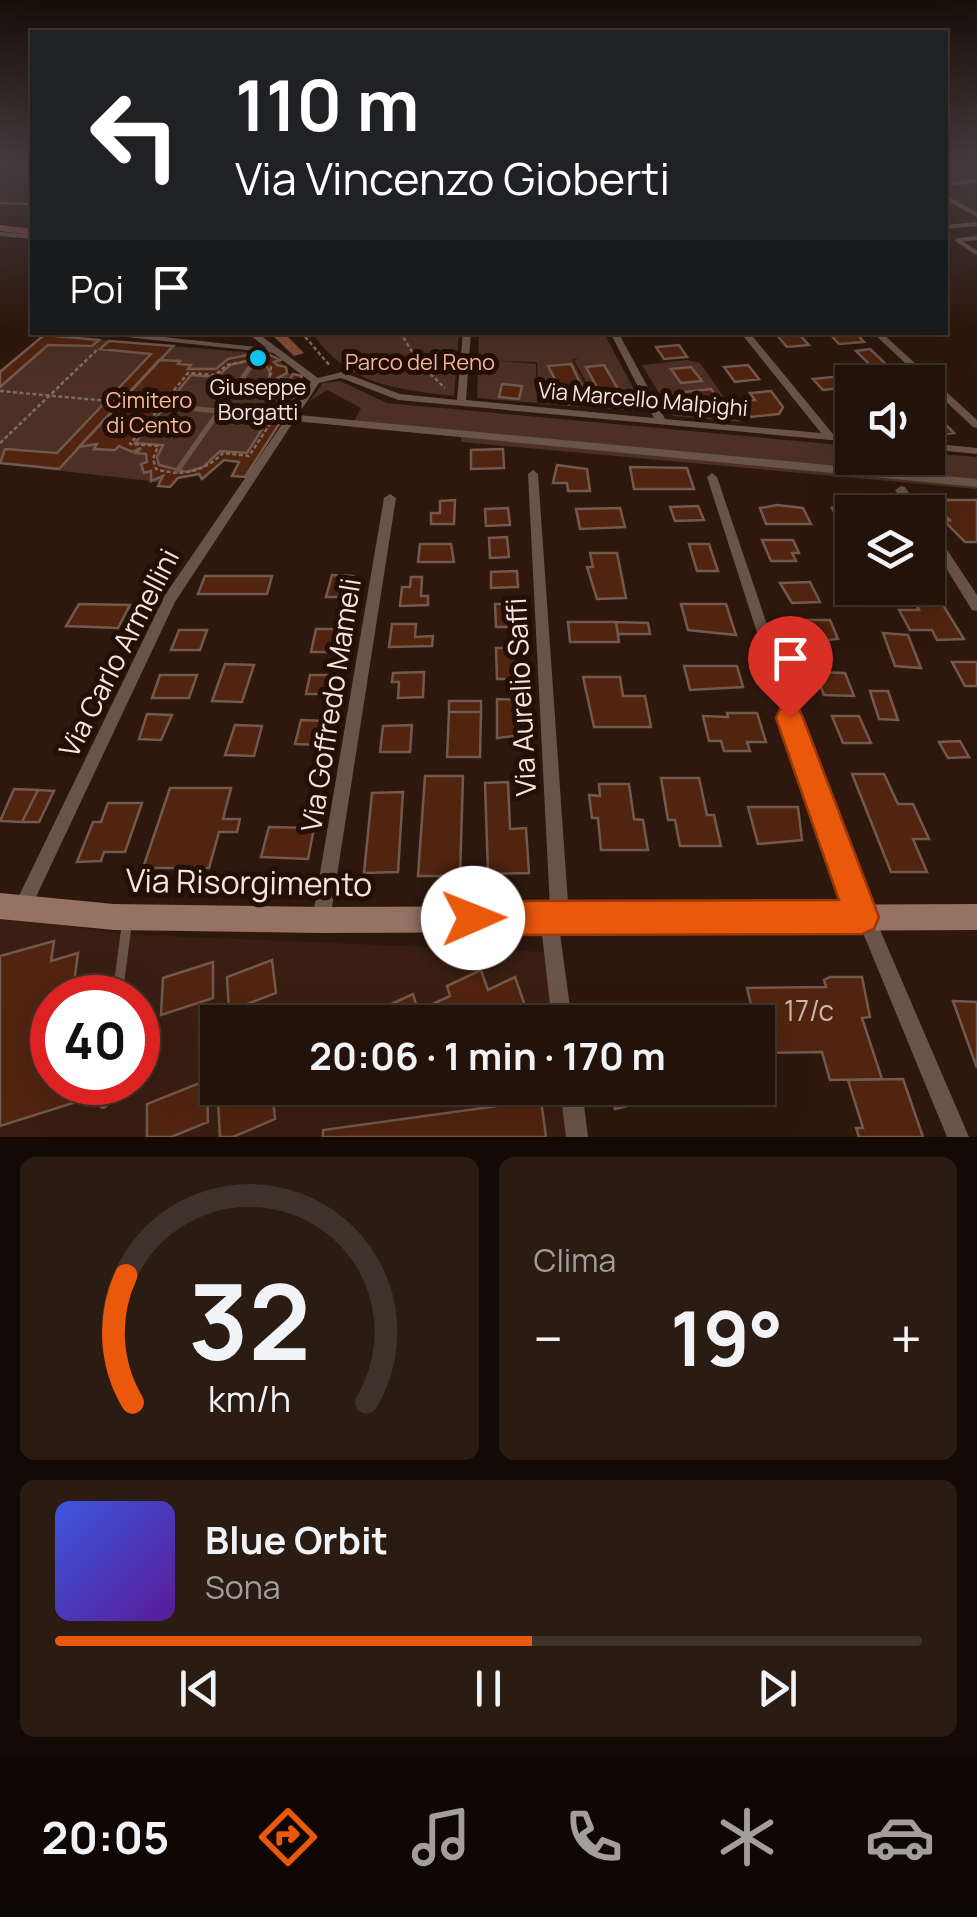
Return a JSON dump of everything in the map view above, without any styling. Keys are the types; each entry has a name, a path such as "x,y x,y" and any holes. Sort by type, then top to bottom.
{"street":[{"path":"948,227 977,224"},
{"path":"0,234 30,237"},
{"path":"254,335 316,381 337,375"},
{"path":"458,400 467,335"},
{"path":"616,335 662,420"},
{"path":"746,335 830,437"},
{"path":"879,335 977,424"},
{"name":"Via Marcello Malpighi","path":"337,375 392,395 835,437"},
{"name":"Via Carlo Armellini","path":"10,908 164,609 316,381"},
{"path":"294,418 977,483"},
{"path":"945,448 977,451"},
{"name":"Via Aurelio Saffi","path":"533,474 561,1005"},
{"path":"712,477 826,826 958,1137"},
{"path":"901,490 904,495"},
{"name":"Via Goffredo Mameli","path":"321,920 390,498"},
{"path":"945,556 977,606"},
{"name":"Via Risorgimento","path":"10,908 128,917 321,920 977,918"},
{"path":"573,1105 577,1137"}],"lane":[{"path":"977,238 957,240 977,252"},
{"path":"127,335 276,351"},
{"path":"177,471 254,363"},
{"path":"165,406 294,418"},
{"path":"120,975 128,917"}],"path":[{"path":"304,335 337,375"},
{"path":"402,335 419,363 458,400"},
{"path":"0,443 98,349"},
{"path":"0,391 119,402"}],"shaded area":[{"path":"0,916 122,934 544,952 551,1005 200,1005 200,1105 563,1105 567,1137 0,1137"}],"green space":[{"name":"Cimitero di Cento","path":"43,335 268,354 280,360 288,373 302,376 300,380 305,382 245,477 232,476 239,462 224,460 208,470 209,475 178,478 170,487 158,486 159,482 0,464 0,371"},
{"name":"Parco del Reno","path":"314,335 459,335 454,396 375,381 342,364"},
{"path":"479,335 605,335 646,412 600,408 574,360 580,358 572,359 597,408 540,404 537,362 497,361 536,364 537,403 477,398"},
{"path":"687,360 700,363 741,422 673,416 642,365"},
{"path":"340,381 387,403 835,444 835,475 945,475 945,454 977,457 977,489 461,442 461,437 351,427 361,408 327,390 310,401 323,383"}],"building":[{"path":"44,335 99,340 92,346 48,345 0,387 0,372"},
{"path":"777,335 800,335 809,345 787,347"},
{"path":"831,335 858,335 864,342 839,344"},
{"path":"109,341 173,346 59,469 0,463 5,449 57,453 151,354 100,349"},
{"path":"679,345 687,357 664,359 656,347"},
{"path":"870,349 887,365 870,365 856,351"},
{"path":"268,354 280,360 274,362 277,365 286,367 287,373 277,378 290,379 293,374 302,376 300,381 305,382 285,414 272,413 292,384 267,382 271,374 266,365 246,361 230,365 217,377 191,375 135,443 163,445 157,457 159,465 187,472 203,467 220,451 247,453 268,420 281,421 245,477 232,476 239,462 224,460 202,479 199,474 178,478 170,487 158,486 163,476 151,481 151,471 144,473 141,464 147,462 146,454 136,453 141,448 132,452 119,446 115,450 94,449 97,444 79,447 159,360 180,361 178,364 191,365 188,369 216,369 228,359"},
{"path":"571,364 586,402 568,404 548,366"},
{"path":"604,365 622,396 603,398 586,367"},
{"path":"748,365 759,379 735,382 724,367"},
{"path":"691,367 702,381 681,383 671,369"},
{"path":"835,377 835,389 823,390 813,379"},
{"path":"502,384 522,386 519,399 499,397"},
{"path":"711,389 724,407 688,409 682,400 689,399 684,392"},
{"path":"771,391 783,407 779,414 751,417 740,402 755,400 750,393"},
{"path":"503,449 504,468 471,469 471,450"},
{"path":"557,465 587,469 590,491 568,491 567,483 553,483"},
{"path":"630,467 687,468 694,489 634,489"},
{"path":"455,500 454,524 431,524 431,513 440,513 440,501"},
{"path":"945,500 977,500 977,542 965,542 945,520 951,521 945,516"},
{"path":"698,506 704,520 675,521 670,507"},
{"path":"508,508 510,525 486,526 485,509"},
{"path":"620,508 625,527 580,529 576,509"},
{"path":"760,508 803,508 811,524 766,524"},
{"path":"507,537 509,557 490,558 489,538"},
{"path":"762,540 793,540 799,553 792,553 796,561 771,561"},
{"path":"420,544 451,544 454,562 418,562"},
{"path":"689,544 709,544 718,571 697,571"},
{"path":"590,553 617,553 626,598 597,599 587,567 593,567"},
{"path":"517,571 518,587 491,588 491,572"},
{"path":"332,575 353,576 348,597 326,597"},
{"path":"205,576 272,576 267,594 198,594"},
{"path":"411,577 422,577 421,596 428,596 428,605 400,606 402,587 410,587"},
{"path":"810,582 820,602 792,603 780,583"},
{"path":"79,604 130,605 118,628 66,626"},
{"path":"495,604 518,604 520,627 496,627"},
{"path":"681,604 726,604 736,635 688,630"},
{"path":"916,605 943,605 964,639 937,640 932,630 910,630 899,610 919,610"},
{"path":"795,620 830,620 838,639 804,642"},
{"path":"568,622 616,622 619,642 570,642"},
{"path":"616,622 648,623 650,634 618,634"},
{"path":"392,624 416,624 415,637 433,636 432,646 389,647"},
{"path":"316,629 343,629 339,652 311,652"},
{"path":"179,630 207,630 200,650 171,650"},
{"path":"883,633 908,635 921,668 895,666"},
{"path":"496,648 520,648 522,679 497,679"},
{"path":"952,662 977,662 977,686 965,686"},
{"path":"225,664 254,665 242,702 212,701"},
{"path":"684,666 737,666 743,687 690,690"},
{"path":"424,672 423,697 398,698 399,682 392,682 393,673"},
{"path":"815,672 845,673 854,696 824,695"},
{"path":"160,675 197,675 189,698 152,698"},
{"path":"310,675 336,675 332,694 306,694"},
{"path":"583,677 620,677 623,696 645,696 651,727 594,727"},
{"path":"870,691 888,691 898,720 879,719"},
{"path":"497,699 521,700 522,735 497,738"},
{"path":"449,701 481,701 481,712 449,712"},
{"path":"449,712 481,712 480,757 447,757"},
{"path":"727,713 757,713 766,742 747,742 750,751 724,751 721,741 709,741 703,716 728,717"},
{"path":"147,714 172,715 161,740 139,739"},
{"path":"832,716 859,716 871,743 843,743"},
{"path":"301,720 324,721 319,745 295,744"},
{"path":"235,725 262,726 254,756 225,755"},
{"path":"412,725 410,752 380,752 383,726"},
{"path":"960,741 969,757 948,758 939,742"},
{"path":"852,774 884,774 898,804 913,804 929,839 913,839 927,872 891,872"},
{"path":"425,776 463,776 460,876 418,876"},
{"path":"661,778 699,778 707,815 714,815 721,846 680,846 675,820 668,820"},
{"path":"508,782 510,829 526,828 529,873 488,874 485,783"},
{"path":"599,784 629,784 634,819 643,820 648,850 601,850 598,818 592,818 589,795 600,796"},
{"path":"170,788 231,788 223,819 240,819 237,832 219,832 209,868 143,868"},
{"path":"14,789 38,790 22,822 0,821"},
{"path":"38,790 54,791 39,822 22,822"},
{"path":"403,792 398,872 364,873 372,793"},
{"path":"108,803 142,803 125,852 104,852 101,861 77,862 93,822 101,822"},
{"path":"748,807 798,807 802,840 758,844"},
{"path":"269,827 314,828 308,859 261,857"},
{"path":"54,941 51,961 78,953 75,975 30,975 30,1105 66,1105 0,1126 0,956"},
{"path":"272,960 276,993 245,1005 229,1005 227,977"},
{"path":"213,962 213,998 161,1015 163,978"},
{"path":"481,970 488,990 515,977 525,1005 431,1005 450,996 447,986"},
{"path":"862,977 870,1017 862,1018 882,1079 830,1080 822,1052 775,1053 775,1005 751,1005 747,988 826,987 824,980"},
{"path":"413,994 416,1005 389,1005"},
{"path":"953,1001 977,1002 977,1068"},
{"path":"903,1079 923,1137 859,1137 856,1128 863,1128 848,1080"},
{"path":"200,1083 200,1105 208,1105 208,1122 171,1137 147,1137 147,1105 160,1105 160,1099"},
{"path":"218,1105 274,1105 275,1119 233,1137 220,1137"},
{"path":"505,1105 542,1105 546,1137 323,1137 323,1130"}],"waterway":[{"path":"0,228 30,232"},
{"path":"278,335 298,353"}],"place":[{"name":"Giuseppe Borgatti","path":"258,358"}],"route":[{"path":"473,918 862,917 790,718"}]}
